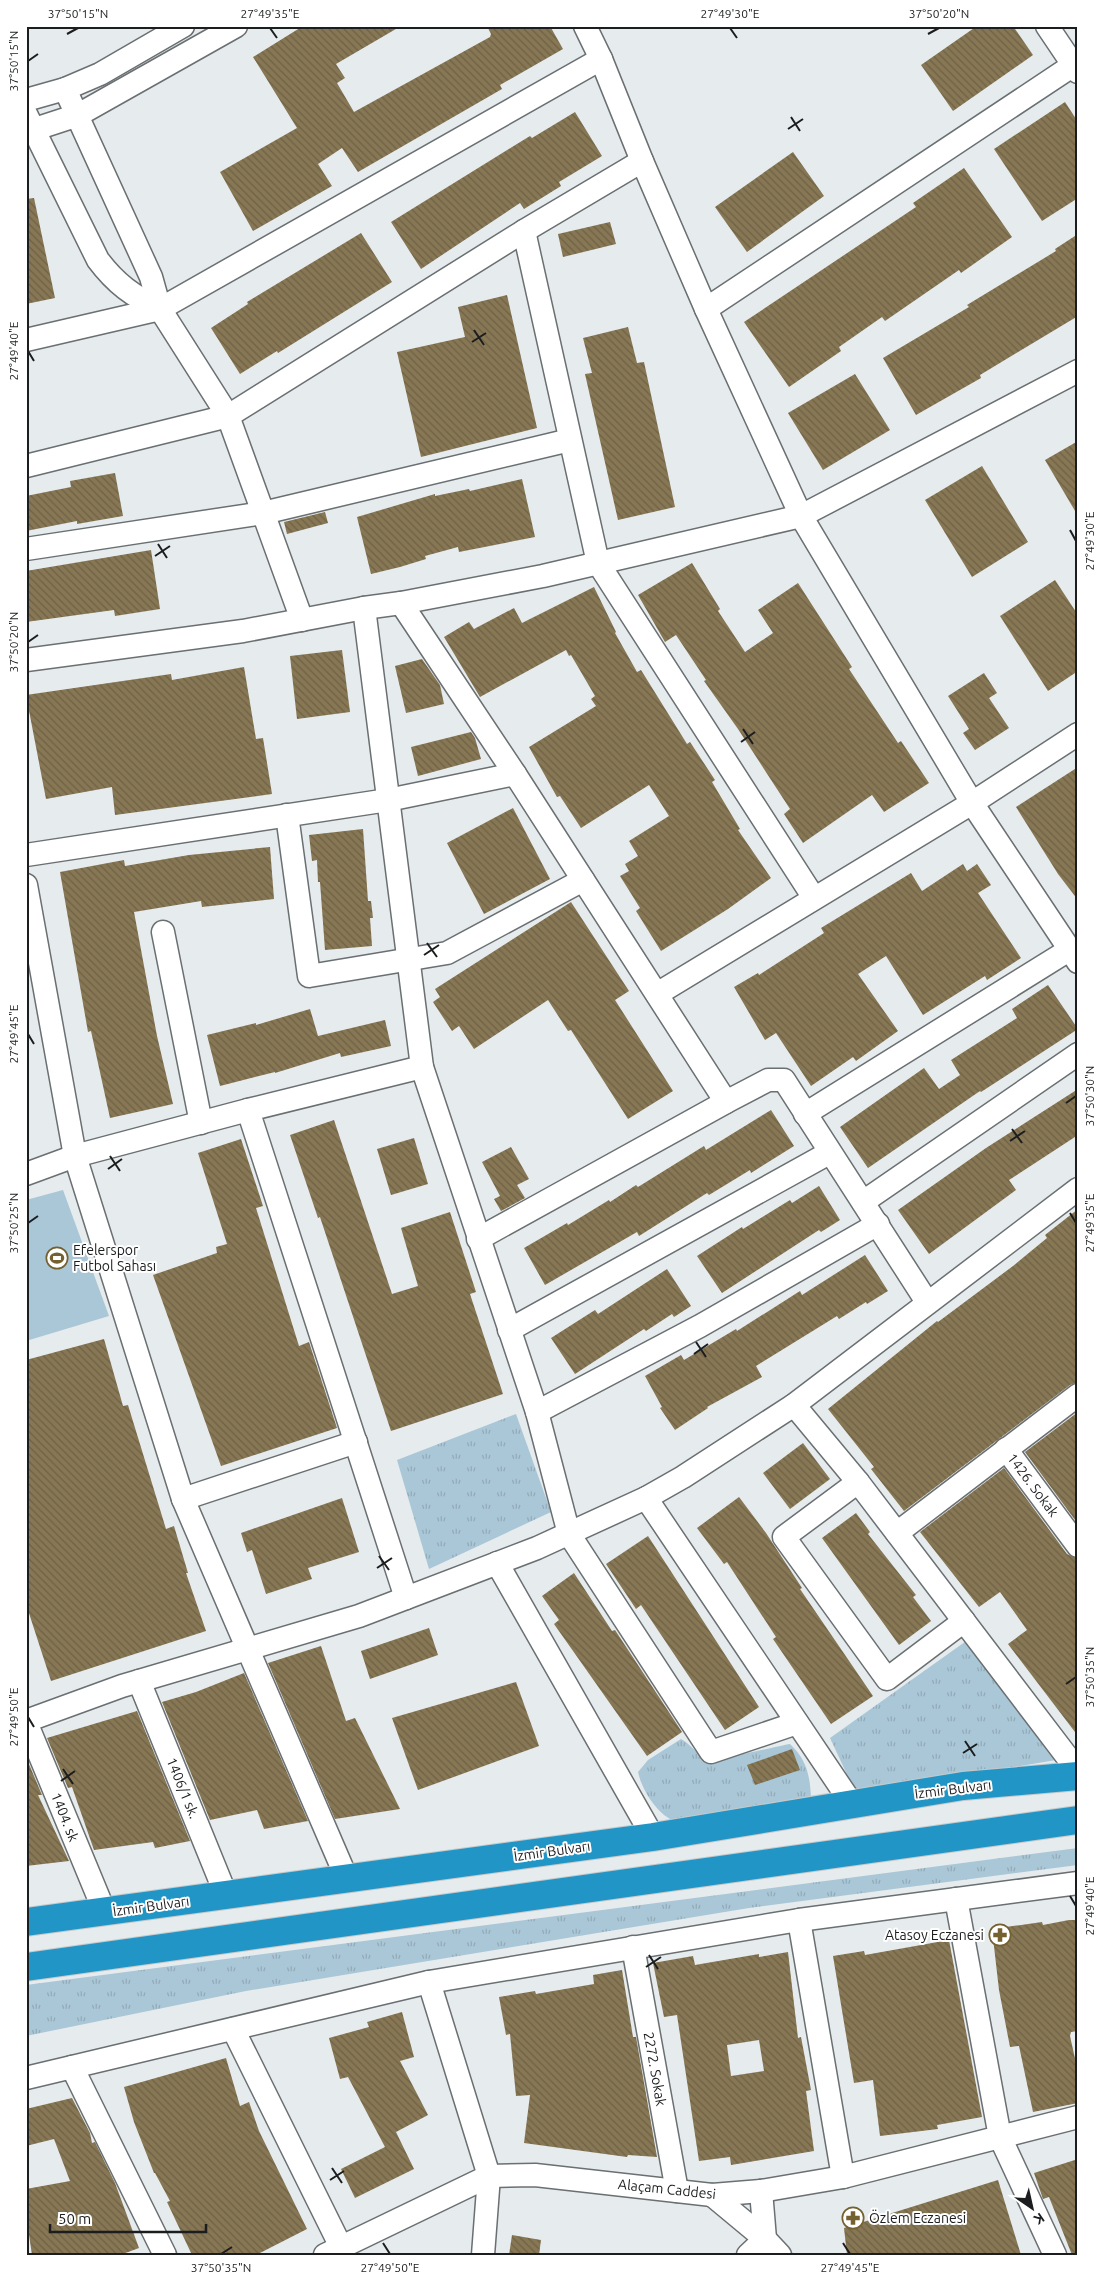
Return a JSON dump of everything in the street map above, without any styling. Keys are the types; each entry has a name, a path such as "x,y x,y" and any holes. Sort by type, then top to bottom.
{"highway":[{"name":"İzmir Bulvarı","path":"26,1922 104,1913 653,1837 963,1786 1078,1776"},
{"path":"26,1967 1078,1820"}],"street":[{"path":"26,100 65,88 100,74 183,26"},
{"path":"160,309 138,299 113,280 98,260 29,125 78,115 236,26"},
{"path":"585,26 601,59 642,161 706,309 801,516 972,803 1074,956 805,1114"},
{"path":"706,309 1076,66 1047,26"},
{"path":"26,340 160,309 601,59"},
{"path":"65,88 151,277 160,309 228,416 302,620"},
{"path":"26,466 228,416 642,161"},
{"path":"524,232 598,563 814,898"},
{"path":"26,660 243,631 364,608 401,603 543,576 801,516 1078,370"},
{"path":"26,549 263,513 570,440"},
{"path":"401,603 515,774 726,1102"},
{"path":"364,608 422,1067 537,1412 569,1534 711,1752 797,1723"},
{"path":"657,994 972,803 1078,734"},
{"path":"26,855 388,800 515,774"},
{"path":"287,815 309,976 447,953 584,880"},
{"path":"26,885 75,1156 182,1499 347,1879"},
{"path":"163,932 200,1123"},
{"path":"863,1202 1078,1054"},
{"path":"26,1174 75,1156 248,1110 422,1067"},
{"path":"478,1239 768,1080 784,1080 927,1302"},
{"path":"248,1110 406,1598"},
{"path":"509,1330 830,1153"},
{"path":"26,1722 139,1681 359,1616 569,1534 646,1498 683,1477 794,1405 1078,1189"},
{"path":"537,1412 700,1326 878,1224"},
{"path":"897,1533 1078,1395"},
{"path":"794,1405 858,1482 1078,1771"},
{"path":"182,1499 356,1442"},
{"name":"1426. Sokak","path":"1006,1449 1078,1546"},
{"path":"858,1482 784,1537 887,1679 964,1621"},
{"path":"646,1498 852,1804"},
{"path":"497,1563 653,1837"},
{"name":"1406/1 sk.","path":"139,1681 226,1895"},
{"name":"1404. sk","path":"26,1722 104,1913"},
{"path":"26,2078 429,1982 799,1920 1078,1883"},
{"path":"956,1899 1000,2137 1055,2255"},
{"path":"799,1920 843,2177"},
{"name":"2272. Sokak","path":"633,1947 677,2191"},
{"path":"429,1982 489,2176 483,2255"},
{"path":"233,2029 333,2251"},
{"path":"72,2067 165,2255"},
{"name":"Alaçam Caddesi","path":"333,2251 489,2176 535,2175 712,2195 761,2191 843,2177 1078,2117"},
{"path":"761,2191 773,2247"},
{"path":"712,2195 773,2247"},
{"path":"748,2255 773,2247"}],"green space":[{"name":"Efelerspor Futbol Sahası","path":"63,1190 109,1316 26,1341 26,1200"},
{"path":"516,1414 551,1512 429,1569 397,1460"},
{"path":"969,1639 1056,1760 856,1794 830,1738"},
{"path":"681,1739 709,1759 735,1756 790,1744 804,1762 810,1783 811,1798 672,1820 660,1812 650,1800 638,1772 648,1760"},
{"path":"1078,1848 1078,1865 749,1908 246,1991 26,2036 26,1985"}],"building":[{"path":"303,26 401,26 336,64 345,78 337,83 354,112 490,37 491,34 487,26 550,26 563,49 500,85 502,89 358,172 342,148 318,164 332,186 253,231 220,172 297,128 253,57"},
{"path":"977,26 1013,26 1033,55 953,111 921,65"},
{"path":"1065,102 1078,122 1078,198 1042,221 994,149"},
{"path":"575,112 602,156 559,182 561,186 524,209 520,203 421,269 391,222 530,136 532,138"},
{"path":"793,152 824,196 747,252 715,207"},
{"path":"964,168 1012,237 961,273 959,270 885,321 882,317 839,347 841,351 789,387 744,322 916,207 913,203"},
{"path":"34,198 55,298 26,304 26,199"},
{"path":"610,222 616,244 563,257 558,234"},
{"path":"361,233 392,282 278,353 277,351 240,374 211,328 248,304 247,302"},
{"path":"1078,234 1078,316 980,375 981,378 916,415 883,358 969,307 967,305 1056,251 1055,249"},
{"path":"507,295 537,428 421,457 397,352 465,337 458,307"},
{"path":"628,327 637,363 644,362 675,507 618,520 585,374 592,373 583,338"},
{"path":"855,374 890,430 823,470 788,413"},
{"path":"1078,441 1078,516 1045,460"},
{"path":"982,466 1028,542 972,577 925,500"},
{"path":"115,473 123,516 77,524 77,521 26,531 26,496 71,487 70,481"},
{"path":"522,479 535,537 459,552 458,547 425,556 426,559 371,574 357,517 435,494 435,496 469,489 470,491"},
{"path":"325,512 328,523 287,534 284,522"},
{"path":"151,550 160,609 115,616 114,610 26,622 26,571"},
{"path":"692,563 720,609 718,611 745,652 773,633 758,610 798,583 852,667 849,669 898,743 901,741 929,783 884,812 872,795 803,843 784,814 790,809 704,681 706,680 676,635 665,642 638,595"},
{"path":"1055,580 1078,615 1078,671 1048,691 1000,616"},
{"path":"594,587 615,633 637,672 641,670 687,744 690,742 715,780 712,782 740,829 738,830 771,878 728,909 661,951 636,911 640,908 620,876 629,871 625,864 638,856 629,841 669,816 649,785 581,828 560,796 557,797 529,747 596,706 591,699 595,696 571,655 569,656 566,650 480,697 444,637 469,622 474,629 514,608 522,623"},
{"path":"342,650 350,712 297,719 290,656"},
{"path":"422,659 440,685 444,704 406,713 395,666"},
{"path":"244,667 256,739 263,738 272,794 115,815 112,787 46,799 26,695 171,674 172,680"},
{"path":"984,673 997,693 989,698 1009,728 975,750 963,733 969,729 948,696"},
{"path":"471,732 475,738 481,759 418,776 411,747"},
{"path":"1078,767 1078,900 1058,874 1016,807"},
{"path":"513,808 550,879 484,914 447,843"},
{"path":"363,829 368,901 371,901 373,918 370,918 372,946 325,950 317,860 312,861 309,835"},
{"path":"270,847 274,899 202,907 201,901 134,912 157,1036 173,1104 110,1118 91,1031 88,1032 60,872 124,860 125,866 189,855"},
{"path":"963,864 967,871 977,864 991,885 978,893 1021,958 987,980 985,976 923,1015 886,956 858,974 898,1031 856,1061 853,1057 811,1086 776,1033 765,1040 734,987 758,973 759,975 824,933 821,928 911,873 922,891"},
{"path":"571,902 629,991 615,1000 673,1091 628,1119 571,1030 568,1031 548,1000 474,1049 459,1026 452,1031 433,1002 440,997 435,989"},
{"path":"1048,985 1078,1029 980,1091 868,1168 840,1127 924,1068 939,1089 960,1075 951,1060 1017,1018 1012,1009"},
{"path":"310,1009 318,1036 385,1020 391,1046 341,1057 340,1053 275,1073 220,1086 207,1035 256,1023 256,1025"},
{"path":"1078,1089 1078,1135 1009,1180 1016,1190 929,1254 898,1210 986,1148"},
{"path":"771,1110 794,1146 751,1173 750,1170 709,1195 707,1193 639,1236 637,1232 545,1285 524,1248 567,1223 568,1225 609,1200 610,1202 636,1185 638,1187 704,1146 706,1150"},
{"path":"334,1120 392,1294 418,1286 401,1228 450,1212 476,1292 470,1294 503,1394 391,1431 320,1217 318,1218 290,1135"},
{"path":"414,1138 428,1184 391,1195 377,1149"},
{"path":"241,1139 263,1206 256,1208 299,1346 309,1342 337,1428 221,1466 153,1275 217,1253 216,1247 227,1244 198,1153"},
{"path":"511,1147 529,1179 517,1185 525,1198 501,1211 494,1199 500,1196 482,1162"},
{"path":"819,1186 840,1220 821,1232 819,1230 722,1293 697,1256 742,1227 743,1229 790,1200 792,1203"},
{"path":"1078,1209 1078,1382 1070,1385 904,1511 871,1469 874,1467 828,1409 937,1321 1013,1266 1047,1238 1045,1235"},
{"path":"865,1255 888,1291 839,1319 837,1316 756,1366 762,1377 707,1407 675,1430 660,1408 662,1407 645,1376 681,1355 684,1360 736,1329 737,1331 800,1291 802,1295"},
{"path":"667,1269 691,1306 674,1317 672,1314 646,1331 644,1329 575,1374 551,1338 595,1310 598,1314"},
{"path":"104,1339 123,1406 128,1405 166,1529 174,1526 188,1573 186,1573 206,1631 51,1681 26,1604 26,1360"},
{"path":"1078,1412 1078,1524 1025,1452"},
{"path":"803,1443 830,1479 790,1509 763,1473"},
{"path":"1004,1468 1067,1554 1078,1559 1078,1736 1008,1644 1027,1630 1000,1592 979,1607 920,1532"},
{"path":"739,1497 766,1533 802,1588 800,1589 873,1696 831,1724 773,1639 776,1637 727,1562 724,1564 697,1528"},
{"path":"342,1498 359,1552 308,1568 312,1579 266,1594 252,1550 247,1552 241,1533"},
{"path":"856,1513 870,1532 868,1534 916,1595 913,1597 931,1621 899,1645 822,1538"},
{"path":"648,1536 759,1707 725,1730 641,1605 636,1609 606,1564"},
{"path":"574,1573 612,1631 615,1630 682,1732 647,1756 554,1624 559,1620 542,1596"},
{"path":"429,1628 438,1655 370,1679 361,1651"},
{"path":"321,1646 346,1721 355,1718 400,1809 335,1819 268,1663"},
{"path":"244,1673 308,1821 264,1829 257,1810 210,1820 162,1702 196,1692"},
{"path":"516,1682 539,1746 418,1790 392,1718"},
{"path":"137,1711 190,1841 155,1848 153,1842 94,1850 72,1787 68,1788 47,1738"},
{"path":"792,1749 800,1770 755,1785 747,1765"},
{"path":"26,1757 42,1795 38,1795 69,1861 26,1866"},
{"path":"1078,1920 1078,2031 1071,2032 1070,2036 1078,2072 1078,2103 1033,2112 1019,2046 1010,2047 999,1990 992,1929 1042,1922 1043,1925"},
{"path":"949,1940 982,2117 937,2125 938,2129 880,2136 873,2080 854,2083 833,1956 864,1951 865,1955"},
{"path":"788,1952 798,2038 801,2037 811,2090 806,2091 814,2151 731,2165 730,2157 699,2161 677,2015 664,2017 653,1963 693,1956 695,1965 759,1954 759,1957","holes":["759,2040 764,2071 731,2076 727,2045"]},
{"path":"622,1970 633,2037 636,2037 657,2157 628,2155 627,2157 524,2143 530,2095 516,2096 510,2034 506,2035 499,1997 535,1991 536,1994 594,1984 593,1975"},
{"path":"402,2012 414,2057 400,2061 428,2115 396,2132 414,2169 355,2198 341,2169 385,2147 348,2077 340,2079 329,2038 369,2027 367,2022"},
{"path":"226,2058 240,2106 249,2102 259,2131 307,2229 256,2255 192,2255 167,2202 170,2201 154,2173 134,2122 124,2087"},
{"path":"72,2098 90,2133 92,2143 95,2142 115,2183 139,2248 120,2255 32,2255 28,2228 26,2229 26,2189 70,2181 54,2139 26,2146 26,2109"},
{"path":"1078,2159 1078,2255 1072,2255 1049,2197 1043,2199 1034,2173"},
{"path":"998,2180 1021,2255 847,2255 844,2228"},
{"path":"512,2235 541,2240 539,2255 509,2255"}],"place":[{"name":"Efelerspor Futbol Sahası","path":"57,1258"},
{"name":"Atasoy Eczanesi","path":"1000,1935"},
{"name":"Özlem Eczanesi","path":"853,2218"}]}
